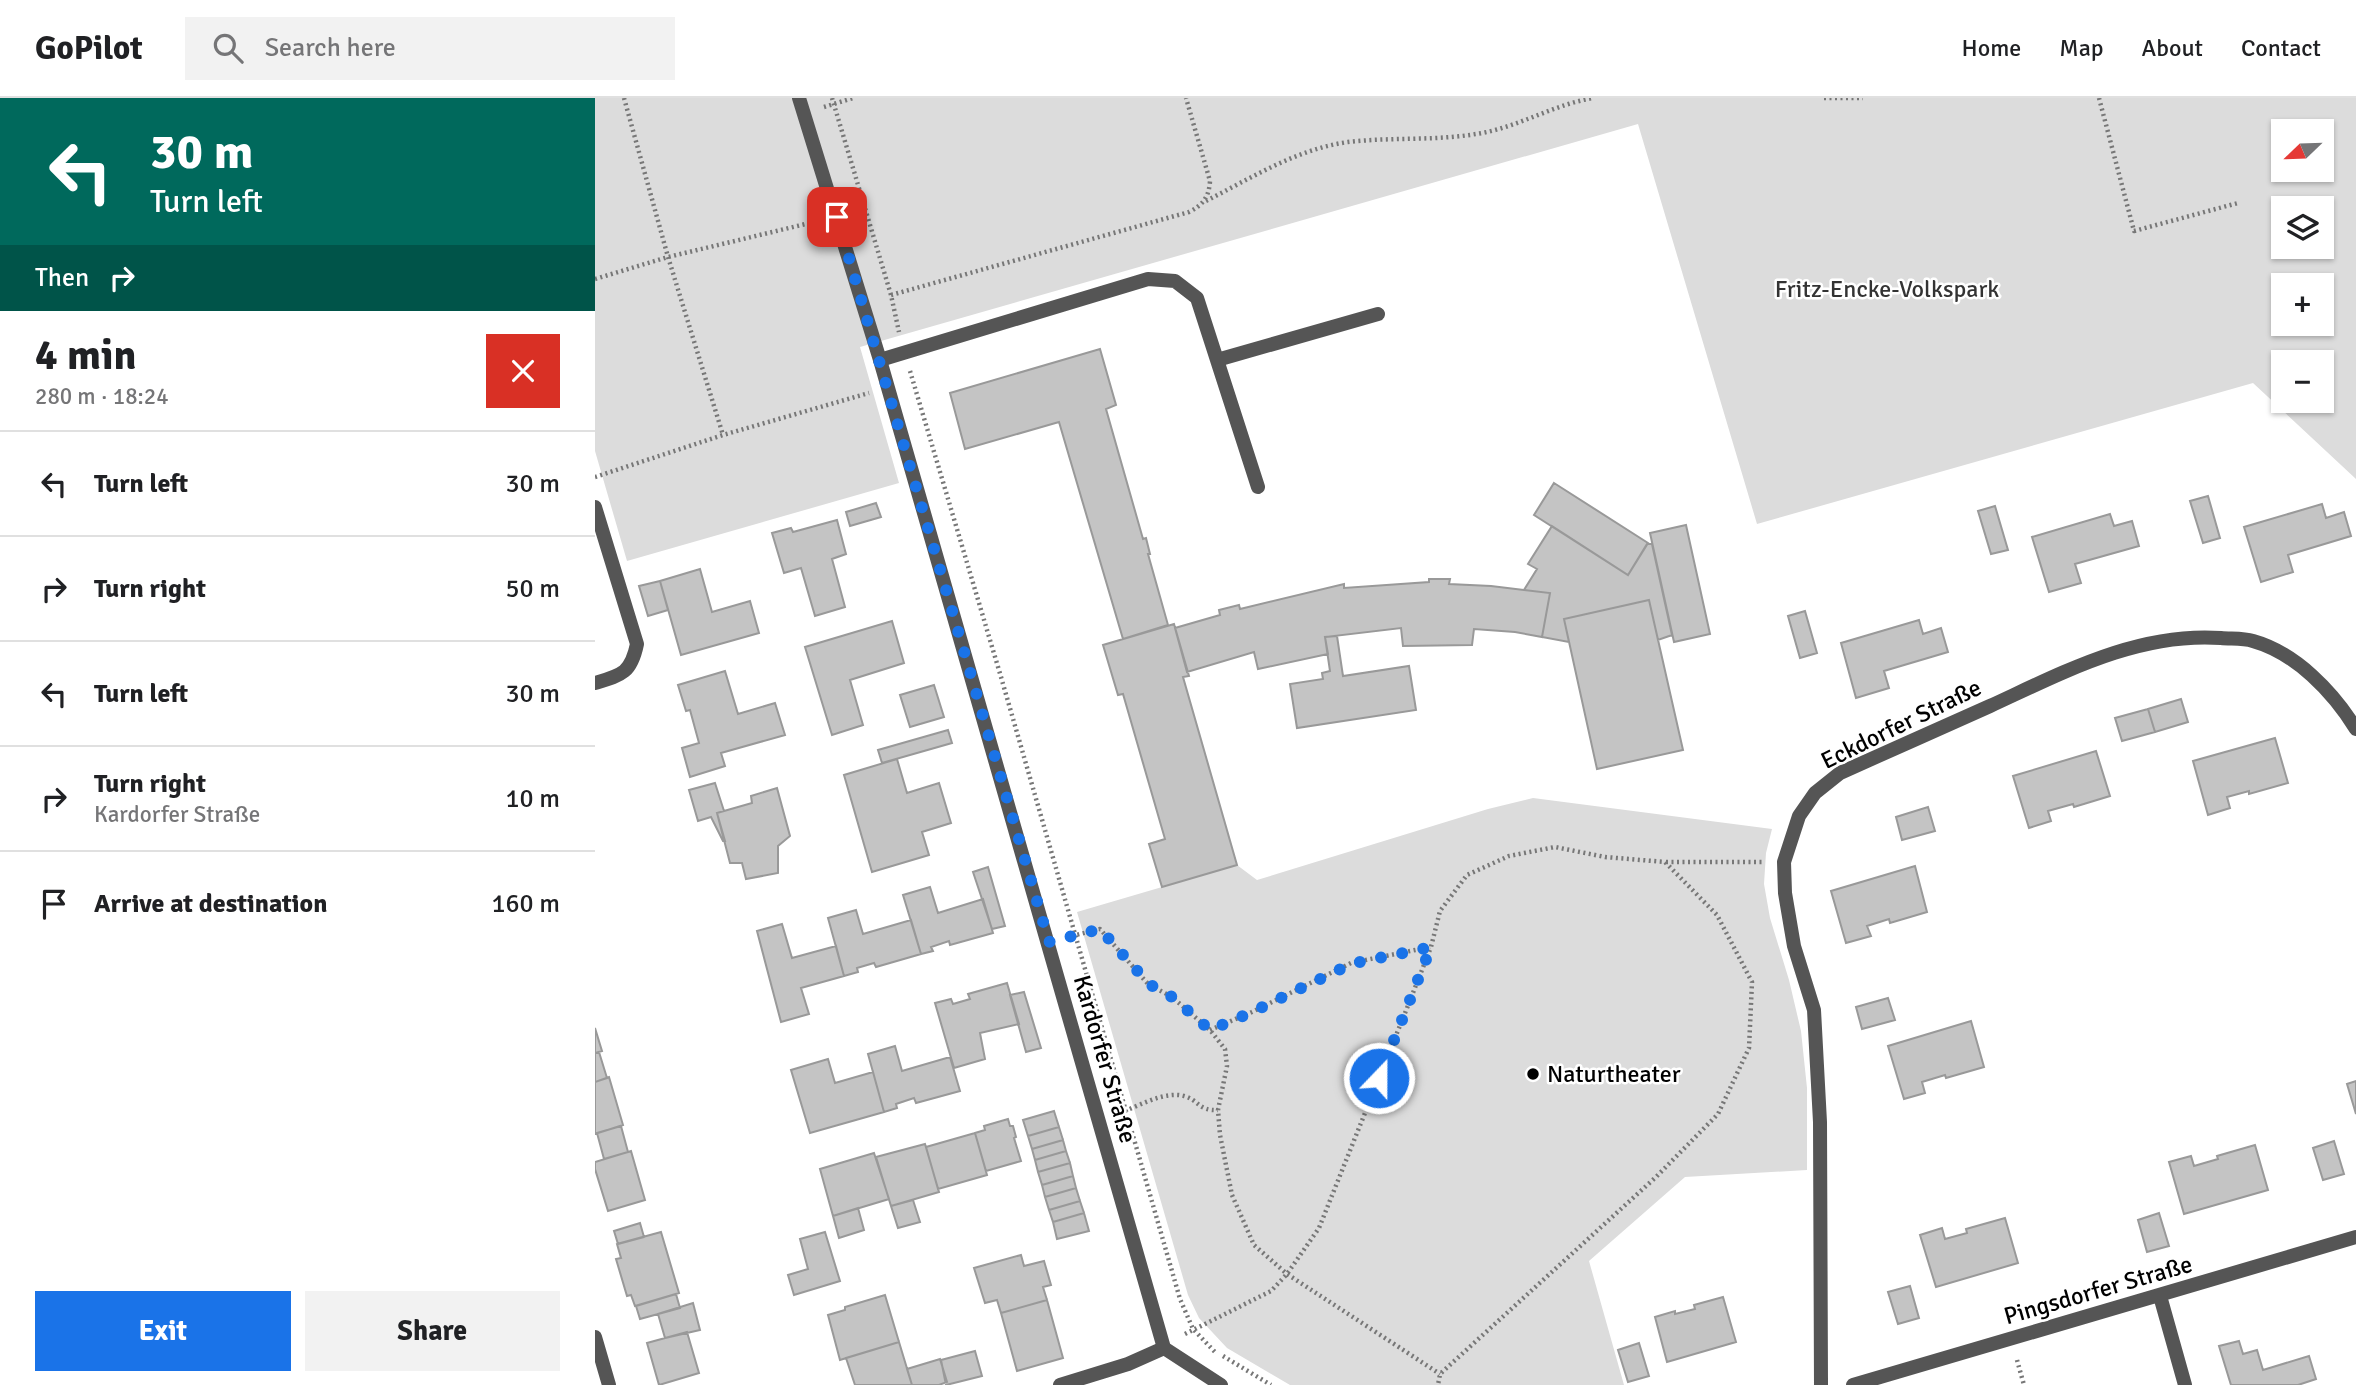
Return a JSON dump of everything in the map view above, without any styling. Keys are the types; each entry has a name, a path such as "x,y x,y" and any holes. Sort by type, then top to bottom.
{"street":[{"name":"Kardorfer Straße","path":"801,105 880,360 1164,1348"},
{"path":"880,360 1148,279 1175,281 1197,298 1258,486"},
{"path":"1217,360 1378,314"},
{"path":"595,507 637,644 633,662 617,676 595,683"},
{"name":"Eckdorfer Straße","path":"1821,1385 1820,1122 1814,1010 1794,946 1785,893 1784,862 1798,816 1815,793 1840,773 2093,660 2150,641 2195,636 2252,640 2285,656 2315,680 2343,709 2356,729"},
{"name":"Pingsdorfer Straße","path":"1853,1385 2356,1237"},
{"path":"2160,1296 2185,1385"},
{"path":"595,1337 609,1385"},
{"path":"1060,1385 1129,1364 1164,1348 1221,1385"}],"path":[{"path":"624,98 668,257 723,435"},
{"path":"801,105 853,98"},
{"path":"1186,98 1210,181 1205,201"},
{"path":"891,295 1189,212 1205,201 1291,158 1318,148 1348,142 1474,135 1499,130 1551,109 1593,98"},
{"path":"1824,98 1863,98"},
{"path":"2099,98 2134,231 2238,203"},
{"path":"832,101 891,295 905,353 1180,1299 1193,1329 1215,1352 1271,1385"},
{"path":"595,279 668,257 837,217"},
{"path":"595,477 723,435 887,388"},
{"path":"1164,1348 1193,1329 1271,1291 1287,1274 1319,1228 1431,947 1440,911 1467,875 1509,856 1555,847 1605,857 1665,862 1784,862"},
{"path":"1438,1385 1440,1374 1656,1177 1718,1114 1749,1048 1752,982 1717,915 1665,862"},
{"path":"1049,942 1100,929 1149,984 1172,997 1210,1030 1225,1049 1227,1066 1218,1110 1232,1195 1254,1245 1287,1274 1440,1374"},
{"path":"1210,1030 1351,964 1431,947"},
{"path":"1125,1111 1166,1096 1184,1096 1207,1111 1218,1110"}],"green space":[{"name":"Fritz-Encke-Volkspark","path":"595,98 2356,98 2356,479 2285,413 2334,413 2334,350 2271,350 2271,400 2253,383 1757,524 1638,124 860,347 899,483 627,561 595,451"},
{"path":"1533,798 1772,829 1766,853 1764,884 1770,918 1801,1031 1807,1088 1807,1170 1685,1177 1589,1261 1624,1385 1290,1385 1227,1348 1199,1318 1188,1295 1077,912 1237,865 1257,880 1488,809"}],"building":[{"path":"1100,349 1116,405 1106,409 1143,539 1146,538 1168,625 1123,639 1059,422 965,449 950,393"},
{"path":"1554,483 1648,543 1628,575 1534,515"},
{"path":"2208,496 2220,538 2203,543 2190,501"},
{"path":"876,503 881,517 850,526 846,512"},
{"path":"2322,504 2326,518 2344,512 2351,536 2288,555 2293,572 2261,582 2244,527"},
{"path":"1995,506 2008,550 1991,554 1978,511"},
{"path":"2110,514 2114,526 2132,521 2139,546 2075,564 2081,583 2049,592 2032,537"},
{"path":"837,520 846,554 832,559 845,607 815,616 801,568 784,573 772,533 791,528 793,532"},
{"path":"1686,525 1710,634 1674,642 1650,533"},
{"path":"1552,526 1628,575 1647,544 1652,544 1672,635 1658,640 1649,600 1564,619 1569,642 1542,637 1550,593 1524,590 1537,569 1528,564"},
{"path":"700,569 712,612 750,601 759,633 681,655 660,581"},
{"path":"1429,579 1450,579 1449,584 1550,593 1542,637 1474,629 1472,645 1403,646 1401,628 1325,637 1328,654 1258,669 1254,652 1187,672 1175,628 1220,615 1219,610 1239,605 1240,609 1344,584 1344,588 1429,582"},
{"path":"660,581 668,610 648,616 639,586"},
{"path":"1649,600 1683,750 1597,769 1564,619"},
{"path":"1805,611 1817,653 1800,658 1788,616"},
{"path":"1919,620 1923,634 1941,628 1948,652 1884,671 1889,688 1856,698 1841,643"},
{"path":"892,621 904,663 850,680 863,725 832,735 805,647"},
{"path":"1174,624 1189,676 1183,677 1237,865 1162,887 1149,844 1165,839 1123,694 1118,695 1103,645"},
{"path":"1337,636 1343,676 1409,666 1416,710 1297,728 1290,684 1323,679 1322,673 1330,671 1325,637"},
{"path":"725,671 738,714 775,703 785,735 721,753 725,766 690,777 682,748 699,743 690,710 686,711 678,685"},
{"path":"934,685 944,717 910,727 900,695"},
{"path":"2181,699 2188,722 2155,732 2148,709"},
{"path":"2148,709 2155,732 2122,741 2115,718"},
{"path":"948,730 952,743 882,763 878,750"},
{"path":"2275,738 2288,783 2227,797 2230,808 2208,815 2193,761"},
{"path":"2096,751 2110,796 2074,807 2073,804 2048,811 2051,821 2029,828 2013,776"},
{"path":"897,759 907,793 939,783 951,823 922,832 929,855 872,872 844,775"},
{"path":"715,783 724,811 717,813 725,841 711,817 698,821 689,790"},
{"path":"777,788 790,836 778,846 778,873 746,879 742,863 730,863 717,813 752,803 751,796"},
{"path":"1928,807 1935,831 1902,840 1896,817"},
{"path":"1915,866 1927,912 1890,923 1889,919 1867,926 1871,936 1846,943 1831,891"},
{"path":"988,867 1005,926 992,929 973,872"},
{"path":"930,887 938,913 983,899 993,933 950,945 949,941 931,947 933,951 921,954 903,895"},
{"path":"856,910 863,934 911,920 921,954 876,967 874,963 857,968 858,972 844,976 828,918"},
{"path":"782,924 792,958 836,946 844,976 801,988 809,1014 781,1022 757,931"},
{"path":"1007,983 1019,1024 980,1033 985,1059 954,1068 935,1003 951,999 953,1004 970,999 968,994"},
{"path":"1024,992 1041,1048 1026,1052 1010,995"},
{"path":"1888,998 1895,1020 1862,1029 1856,1007"},
{"path":"1971,1021 1984,1067 1922,1082 1925,1093 1904,1099 1888,1046"},
{"path":"595,1028 602,1051 595,1053"},
{"path":"895,1046 902,1071 950,1057 960,1091 916,1103 914,1098 896,1104 897,1108 884,1112 868,1054"},
{"path":"599,1052 607,1078 595,1082 595,1053"},
{"path":"828,1059 835,1083 873,1072 884,1112 810,1133 791,1070"},
{"path":"609,1077 623,1125 595,1134 595,1082"},
{"path":"2356,1081 2356,1114 2347,1084"},
{"path":"1054,1111 1059,1127 1028,1136 1023,1120"},
{"path":"1008,1119 1010,1126 1013,1126 1021,1161 986,1171 975,1133 985,1130 984,1126"},
{"path":"621,1126 628,1152 604,1159 597,1133"},
{"path":"1059,1127 1063,1140 1032,1149 1028,1136"},
{"path":"975,1133 987,1175 938,1189 926,1147"},
{"path":"1063,1140 1066,1151 1035,1160 1032,1149"},
{"path":"2334,1141 2344,1174 2323,1180 2313,1148"},
{"path":"925,1144 939,1192 891,1206 876,1157"},
{"path":"2255,1145 2268,1190 2184,1214 2169,1162 2191,1156 2194,1166"},
{"path":"631,1151 645,1200 608,1211 595,1162"},
{"path":"1066,1151 1070,1163 1038,1172 1035,1160"},
{"path":"874,1153 889,1199 833,1216 820,1169"},
{"path":"1070,1163 1073,1176 1042,1185 1038,1172"},
{"path":"1073,1176 1076,1188 1045,1197 1042,1185"},
{"path":"1076,1188 1080,1201 1049,1210 1045,1197"},
{"path":"913,1200 920,1222 898,1228 891,1206"},
{"path":"1080,1201 1084,1213 1053,1222 1049,1210"},
{"path":"858,1208 864,1230 839,1238 833,1216"},
{"path":"1084,1213 1089,1231 1057,1239 1053,1222"},
{"path":"2159,1213 2169,1246 2147,1252 2138,1220"},
{"path":"2005,1218 2018,1263 1936,1287 1920,1235 1942,1228 1945,1239 1967,1233 1966,1229"},
{"path":"640,1223 644,1237 618,1244 614,1231"},
{"path":"661,1232 679,1293 635,1306 631,1295 627,1296 616,1259 621,1258 617,1244"},
{"path":"825,1232 840,1281 794,1295 788,1275 808,1269 800,1239"},
{"path":"1021,1255 1024,1266 1044,1261 1051,1285 1043,1287 1047,1300 1001,1313 997,1300 985,1303 974,1268"},
{"path":"1910,1286 1919,1318 1898,1324 1888,1292"},
{"path":"676,1294 680,1308 640,1319 636,1306"},
{"path":"885,1295 899,1342 840,1360 828,1315"},
{"path":"1723,1297 1736,1342 1667,1362 1655,1317 1695,1309 1694,1305"},
{"path":"1047,1300 1063,1358 1017,1371 1001,1313"},
{"path":"693,1303 700,1330 665,1338 658,1314"},
{"path":"687,1332 699,1373 659,1385 647,1343"},
{"path":"2239,1341 2243,1354 2257,1350 2263,1370 2309,1356 2316,1379 2298,1385 2231,1385 2219,1346"},
{"path":"899,1342 912,1385 855,1385 846,1358"},
{"path":"1639,1343 1649,1376 1628,1382 1618,1350"},
{"path":"975,1351 982,1376 946,1385 941,1360"},
{"path":"940,1359 947,1382 939,1385 912,1385 907,1369"}],"place":[{"name":"Naturtheater","path":"1533,1074"}],"route":[{"path":"837,217 1049,942 1100,929 1149,984 1172,997 1210,1030 1351,964 1431,947 1379,1078"}]}
